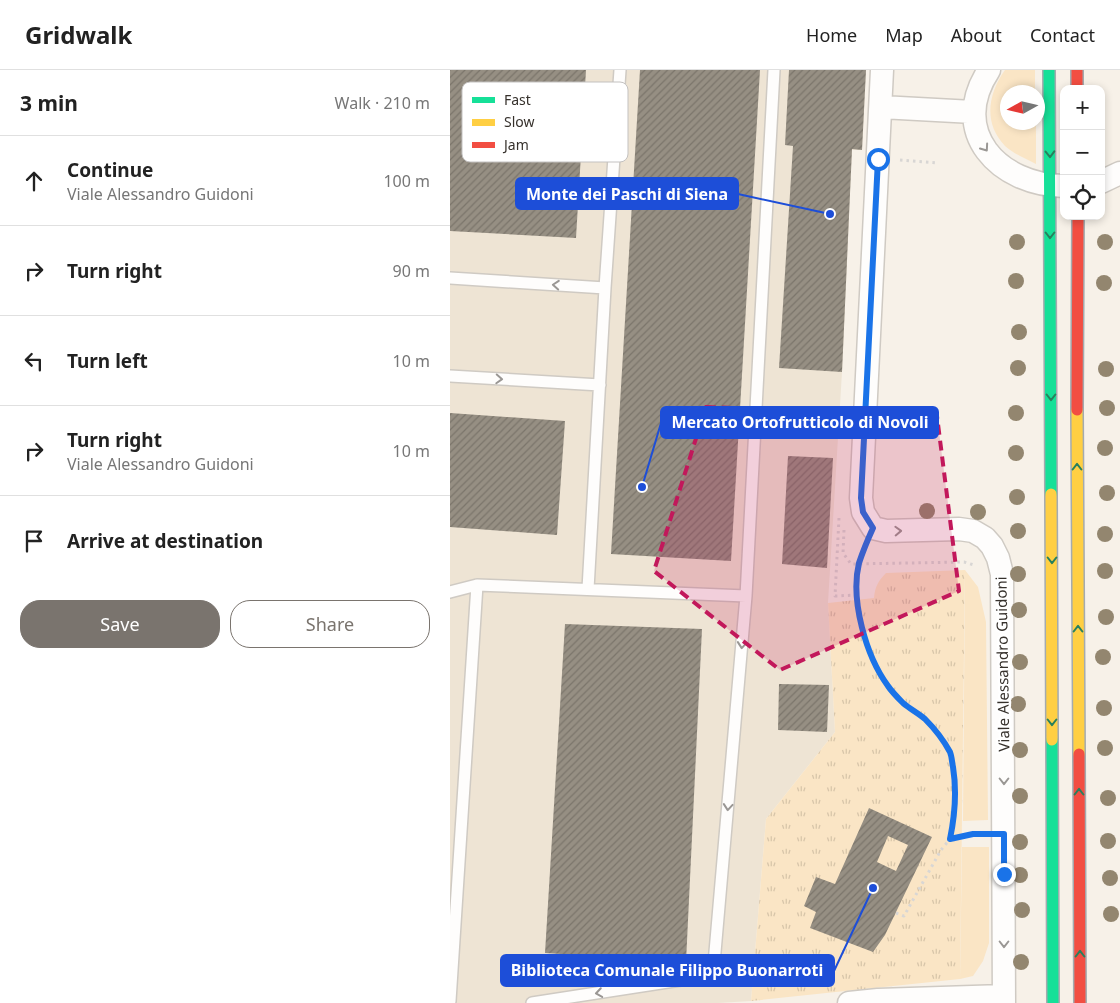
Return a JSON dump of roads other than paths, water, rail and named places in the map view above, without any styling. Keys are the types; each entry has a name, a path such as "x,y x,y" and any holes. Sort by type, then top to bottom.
{"main road":[{"path":"1049,70 1057,186 1053,1003"},
{"path":"1077,70 1077,85"},
{"path":"1078,220 1076,353 1080,1003"}],"street":[{"path":"882,70 881,107 973,112"},
{"path":"989,70 980,84 973,112 978,138 983,147 996,162 1021,178 1032,182 1057,186"},
{"name":"Viale Alessandro Guidoni","path":"881,107 861,498 863,512 873,528 886,531 966,529 978,533 985,538 992,546 998,558 1002,574 1004,1000"},
{"path":"1105,180 1120,173"},
{"path":"849,1003 878,1000 1004,1000"}],"lane":[{"path":"532,1003 714,976 746,596 774,70"},
{"path":"588,588 614,162"},
{"path":"450,278 605,288"},
{"path":"450,376 600,385"},
{"path":"450,592 477,584 746,596"},
{"path":"450,1001 477,584"}],"place":[{"name":"Monte dei Paschi di Siena","path":"830,214"},
{"name":"Mercato Ortofrutticolo di Novoli","path":"642,487"},
{"name":"Biblioteca Comunale Filippo Buonarroti","path":"873,888"}]}
